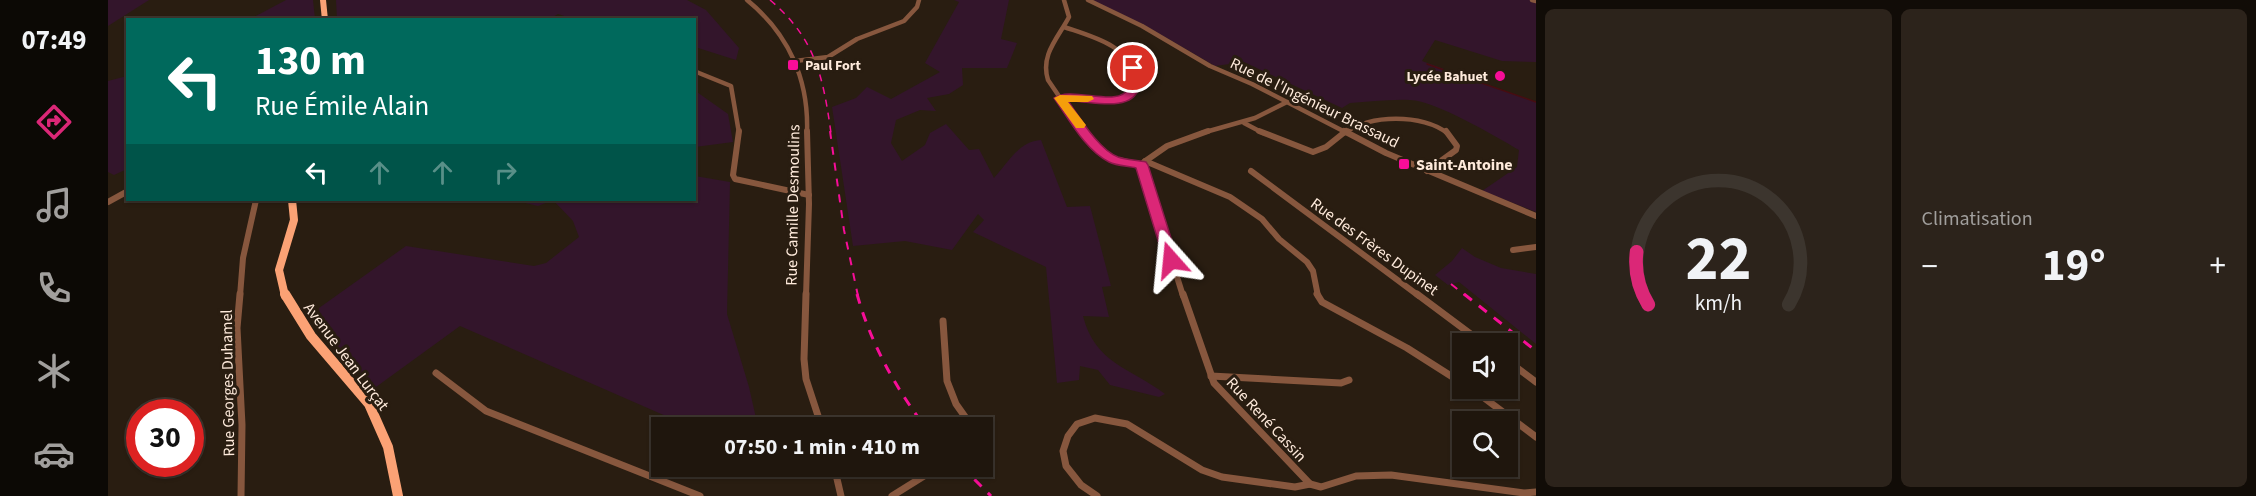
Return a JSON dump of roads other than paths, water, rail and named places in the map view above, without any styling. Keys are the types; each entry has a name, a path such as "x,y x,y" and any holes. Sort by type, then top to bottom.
{"main road":[{"path":"323,0 325,18"},
{"name":"Avenue Jean Lurçat","path":"292,201 294,220 279,270 280,283 285,296 311,336 369,404 388,447 398,496"}],"street":[{"name":"Rue Camille Desmoulins","path":"747,0 767,16 795,61 803,81 808,107 806,156 809,195 805,368 806,379 818,417"},
{"path":"795,61 828,57 857,39 904,21 917,7 919,0"},
{"path":"1064,0 1069,17 1045,55 1044,72 1088,137 1106,155 1115,160 1143,163 1240,203 1262,219 1280,239 1307,262 1313,271 1317,294 1322,302 1407,348 1452,376"},
{"name":"Rue de l'Ingénieur Brassaud","path":"1088,0 1142,26 1210,66 1345,132 1427,171 1536,216"},
{"path":"1060,98 1118,100 1131,93 1134,88 1133,68 1123,54 1095,38 1064,27"},
{"path":"696,72 732,86 734,114 739,133 733,175 735,179 809,195"},
{"path":"1143,163 1186,137 1215,128 1244,123 1263,116 1287,102"},
{"path":"1244,123 1253,129 1313,152 1322,149 1358,124 1369,121 1410,120 1439,127 1454,139 1456,150 1427,171"},
{"name":"Rue René Cassin","path":"1143,163 1200,348 1214,383 1310,484"},
{"name":"Rue des Frères Dupinet","path":"1251,171 1469,333"},
{"path":"108,202 126,192"},
{"name":"Rue Georges Duhamel","path":"241,496 242,425 237,328 243,258 256,201"},
{"path":"1513,250 1536,248"},
{"path":"943,321 943,346 948,384 954,401 965,417"},
{"path":"1518,368 1536,382"},
{"path":"436,373 486,411 700,496"},
{"path":"1211,376 1341,383 1349,380"},
{"path":"1486,399 1536,437"},
{"path":"1097,496 1080,485 1066,466 1063,451 1068,436 1077,424 1095,418 1127,424 1203,470 1222,477 1295,487 1310,484 1321,487 1369,474 1536,492"},
{"path":"837,477 841,496"},
{"path":"892,496 922,477"}],"waterway":[{"path":"1427,64 1536,102"}],"railway":[{"path":"770,0 798,29 815,60 825,94 831,133"},
{"path":"830,131 844,230 858,296"},
{"path":"1451,284 1466,296"},
{"path":"857,294 877,348 904,397 918,417"},
{"path":"1464,294 1536,351"},
{"path":"972,477 991,496"}],"place":[{"name":"Paul Fort","path":"793,65"},
{"name":"Lycée Bahuet","path":"1500,76"},
{"name":"Saint-Antoine","path":"1404,164"}]}
